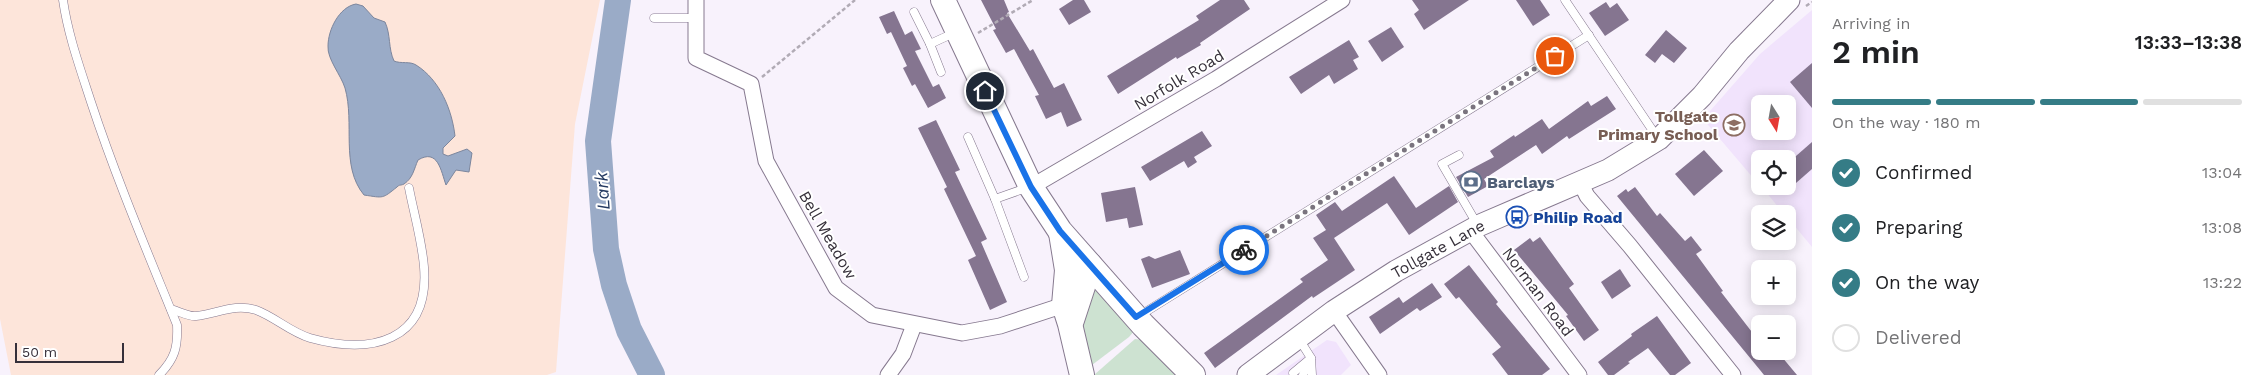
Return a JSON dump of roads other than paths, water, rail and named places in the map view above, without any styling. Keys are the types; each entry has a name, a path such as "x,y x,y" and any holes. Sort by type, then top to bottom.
{"main road":[{"path":"943,0 1031,187 1060,231 1136,317 1193,375"},
{"path":"1060,231 1067,270 1067,315 1082,375"},
{"path":"1067,315 1090,265"}],"street":[{"path":"696,0 696,18"},
{"name":"Norfolk Road","path":"1031,187 1216,80 1342,0"},
{"name":"Tollgate Lane","path":"1248,375 1334,311 1396,271 1474,228 1608,170 1658,139 1695,103 1739,51 1789,0"},
{"name":"Bell Meadow","path":"696,18 696,58 750,84 766,161 836,288 872,315 962,334 1067,315"},
{"path":"1580,182 1587,196 1630,246 1733,375"},
{"name":"Norman Road","path":"1474,228 1579,375"},
{"path":"1334,311 1379,375"},
{"path":"888,375 903,354 914,325"}],"lane":[{"path":"63,0 67,24 76,56 122,192 177,325 178,346 171,364 159,375"},
{"path":"1565,0 1658,139"},
{"path":"914,12 941,72"},
{"path":"654,18 696,18"},
{"path":"1136,317 1589,35"},
{"path":"930,44 960,37"},
{"path":"968,137 995,199 1024,277"},
{"path":"1459,155 1442,164 1474,228"},
{"path":"995,199 1031,187"},
{"path":"171,309 195,317 238,307 256,310 293,331 310,338 363,344 388,340 410,326 421,306 424,266 409,188"},
{"path":"1298,338 1311,358 1312,375"},
{"path":"1293,373 1311,358"},
{"path":"1303,375 1311,358"}],"water":[{"path":"356,4 363,6 374,18 385,22 394,61 416,65 438,87 448,106 455,136 443,148 443,154 448,156 467,149 472,153 469,172 456,170 446,185 438,163 430,157 425,157 418,160 407,182 388,194 382,197 364,195 352,171 348,101 345,88 328,51 332,26 344,10"}],"waterway":[{"name":"Lark","path":"618,0 598,141 606,249 614,285 629,330 652,375"}],"place":[{"name":"Tollgate Primary School","path":"1734,125"},
{"name":"Barclays","path":"1471,182"},
{"name":"Philip Road","path":"1517,217"}]}
